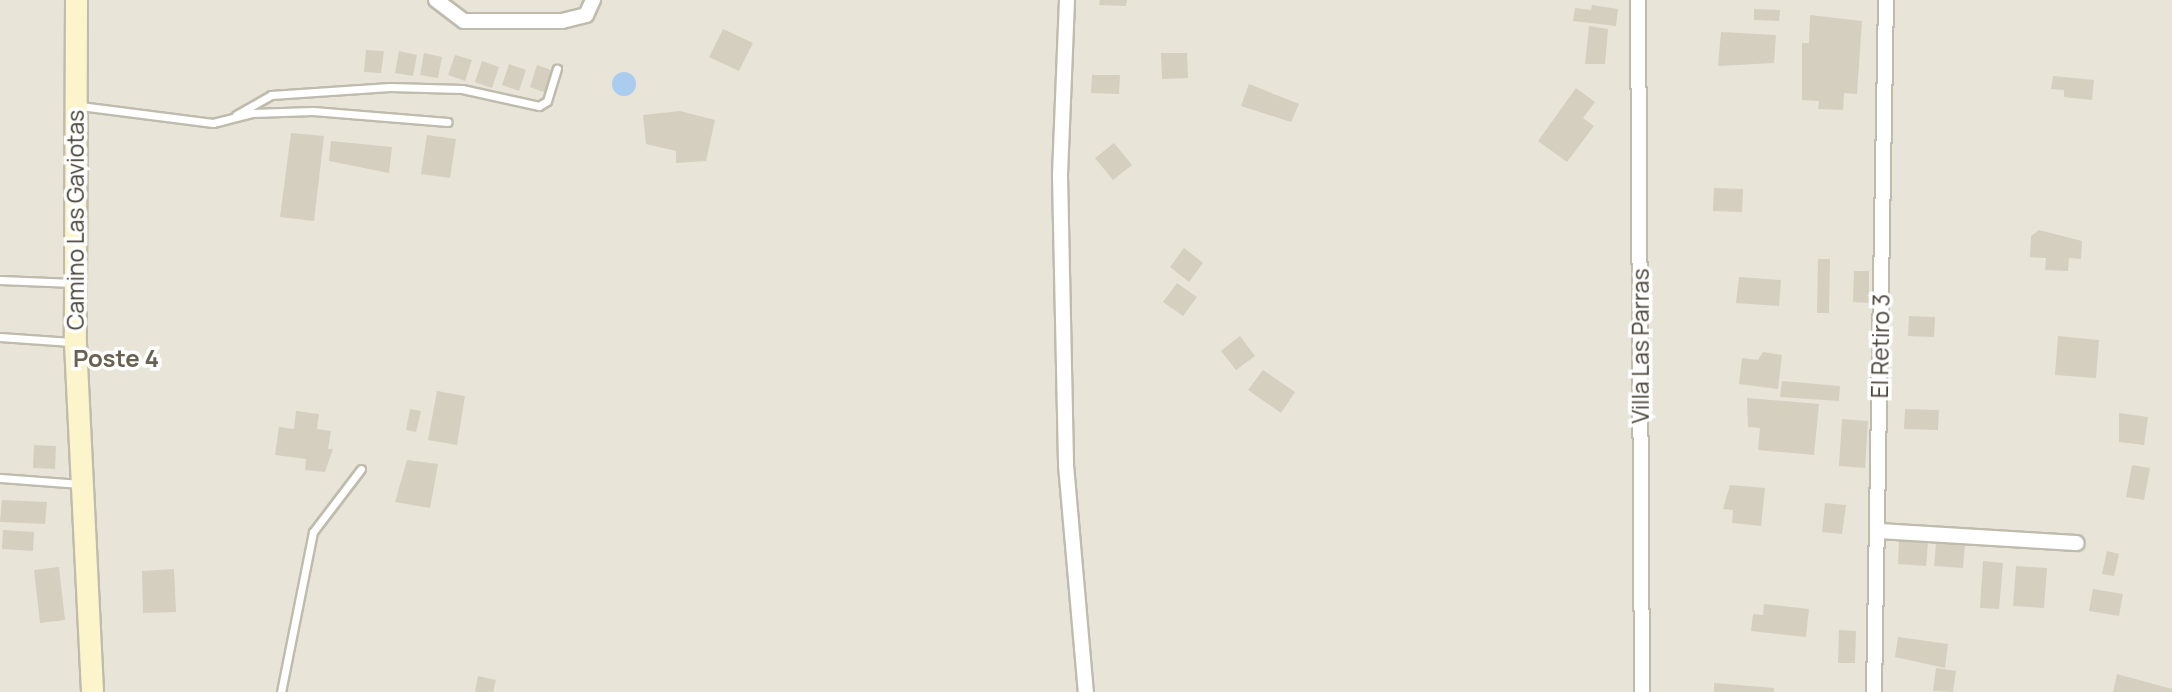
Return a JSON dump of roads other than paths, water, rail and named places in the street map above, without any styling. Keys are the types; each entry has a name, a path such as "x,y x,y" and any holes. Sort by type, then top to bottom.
{"street":[{"name":"Camino Las Gaviotas","path":"76,0 75,343 92,692"},
{"path":"436,0 464,21 562,21 586,15 593,0"},
{"path":"1066,0 1060,176 1066,465 1086,692"},
{"name":"Villa Las Parras","path":"1638,0 1642,692"},
{"name":"El Retiro 3","path":"1874,692 1885,0"},
{"path":"1878,531 2077,543"}],"lane":[{"path":"233,118 271,95 356,88 462,89 539,106 547,101 557,69"},
{"path":"76,106 213,123 233,118 313,111 448,122"},
{"path":"0,280 75,283"},
{"path":"0,337 75,343"},
{"path":"281,692 313,533 360,469"},
{"path":"0,478 81,484"}],"water":[{"path":"624,72 632,76 636,84 632,92 624,96 616,92 612,84 616,76"}],"district":[{"name":"Poste 4","path":"116,358"}]}
